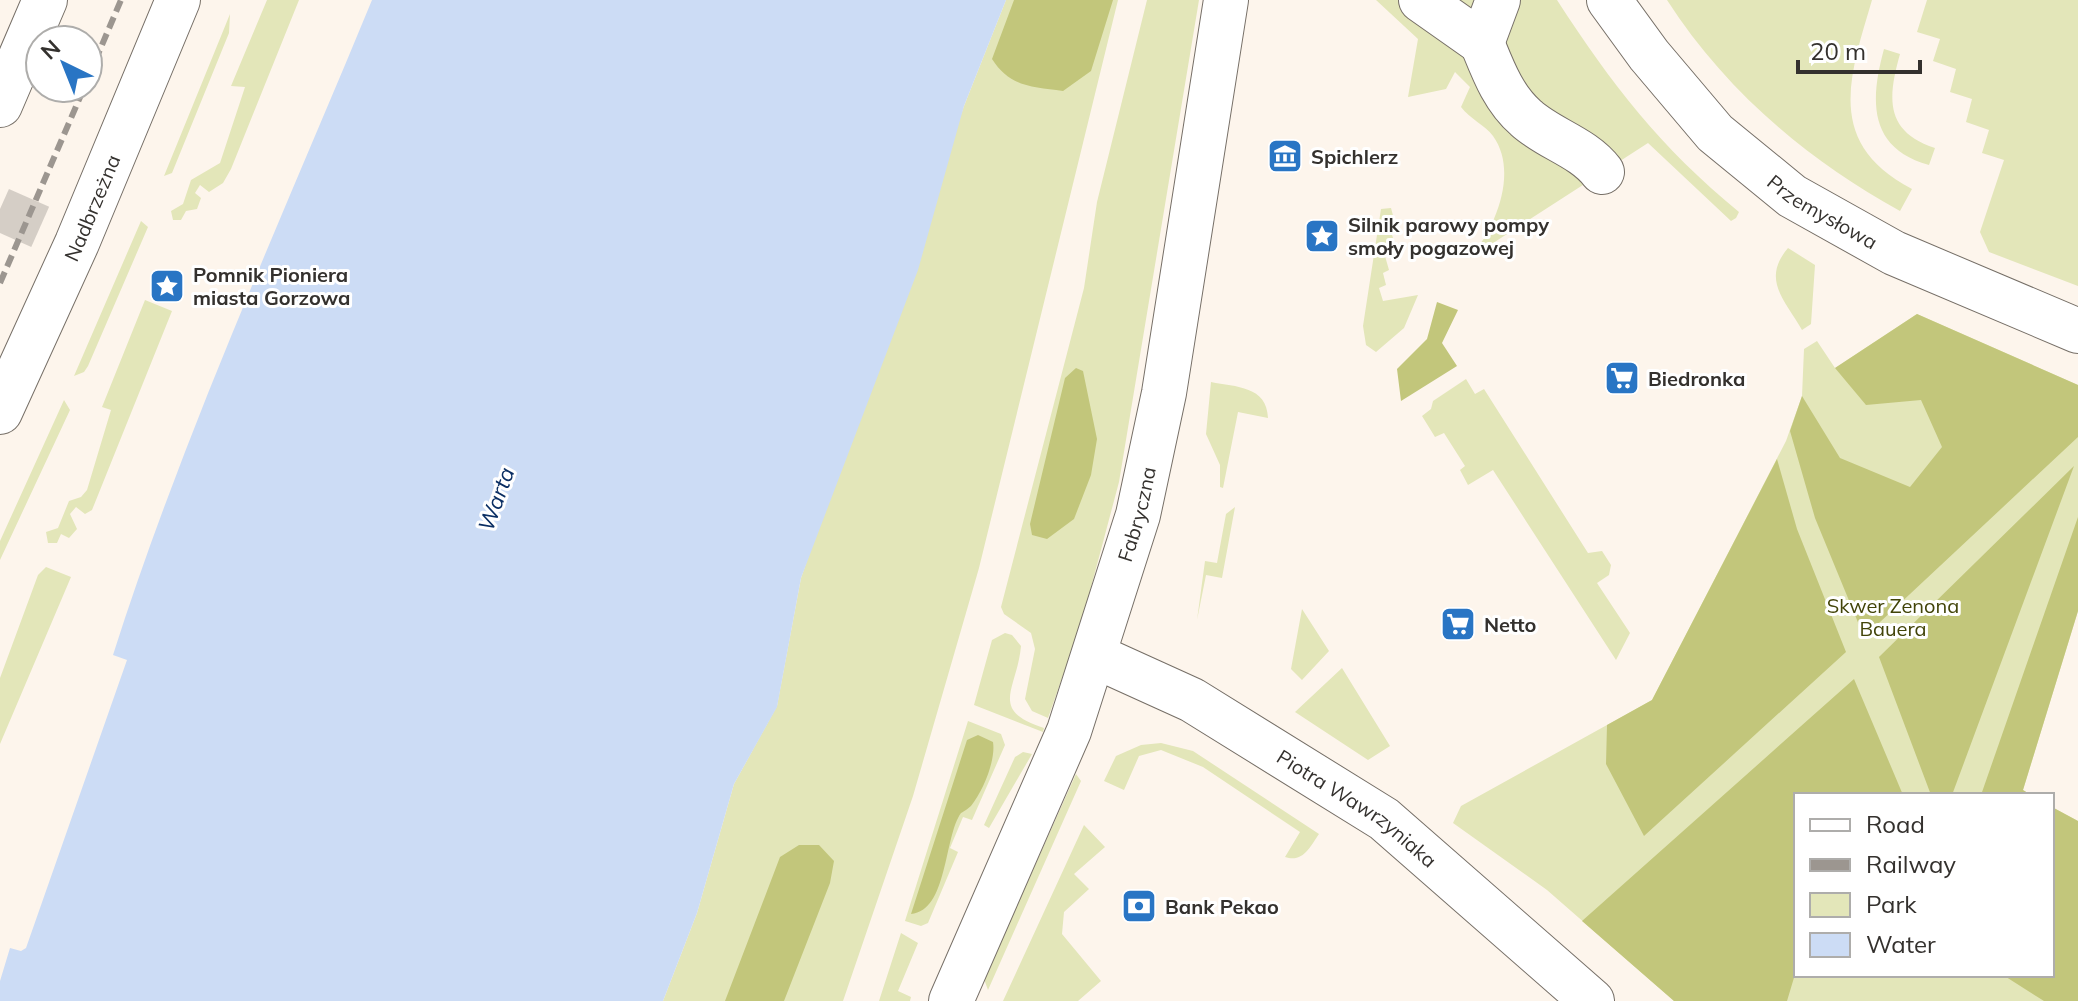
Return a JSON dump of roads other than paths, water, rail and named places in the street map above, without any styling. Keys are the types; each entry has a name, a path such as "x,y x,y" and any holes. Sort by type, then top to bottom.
{"street":[{"path":"0,105 45,0"},
{"name":"Nadbrzeżna","path":"0,412 61,236 178,0"},
{"name":"Fabryczna","path":"951,1001 1061,750 1095,656 1138,515 1158,422 1226,0"},
{"path":"1421,0 1482,43 1502,88 1527,119 1586,157 1602,172"},
{"path":"1482,43 1498,0"},
{"name":"Przemysłowa","path":"1616,5 1649,55 1715,133 1792,196 1894,253 2078,331"},
{"name":"Piotra Wawrzyniaka","path":"1095,656 1192,700 1384,819 1592,1001"}],"water":[{"name":"Warta","path":"372,0 1006,0 964,106 918,270 801,578 777,707 734,784 697,913 663,1001 0,1001 0,981 10,948 21,951 26,948 127,660 113,655 171,489"}],"tunnel":[{"path":"0,209 45,229"}],"railway":[{"path":"104,40 121,0"},
{"path":"0,283 77,104"}],"place":[{"name":"Spichlerz","path":"1285,156"},
{"name":"Silnik parowy pompy smoły pogazowej","path":"1322,236"},
{"name":"Pomnik Pioniera miasta Gorzowa","path":"167,286"},
{"name":"Biedronka","path":"1622,378"},
{"name":"Netto","path":"1458,624"},
{"name":"Bank Pekao","path":"1139,906"}],"park label":[{"name":"Skwer Zenona Bauera","path":"1893,616"}]}
